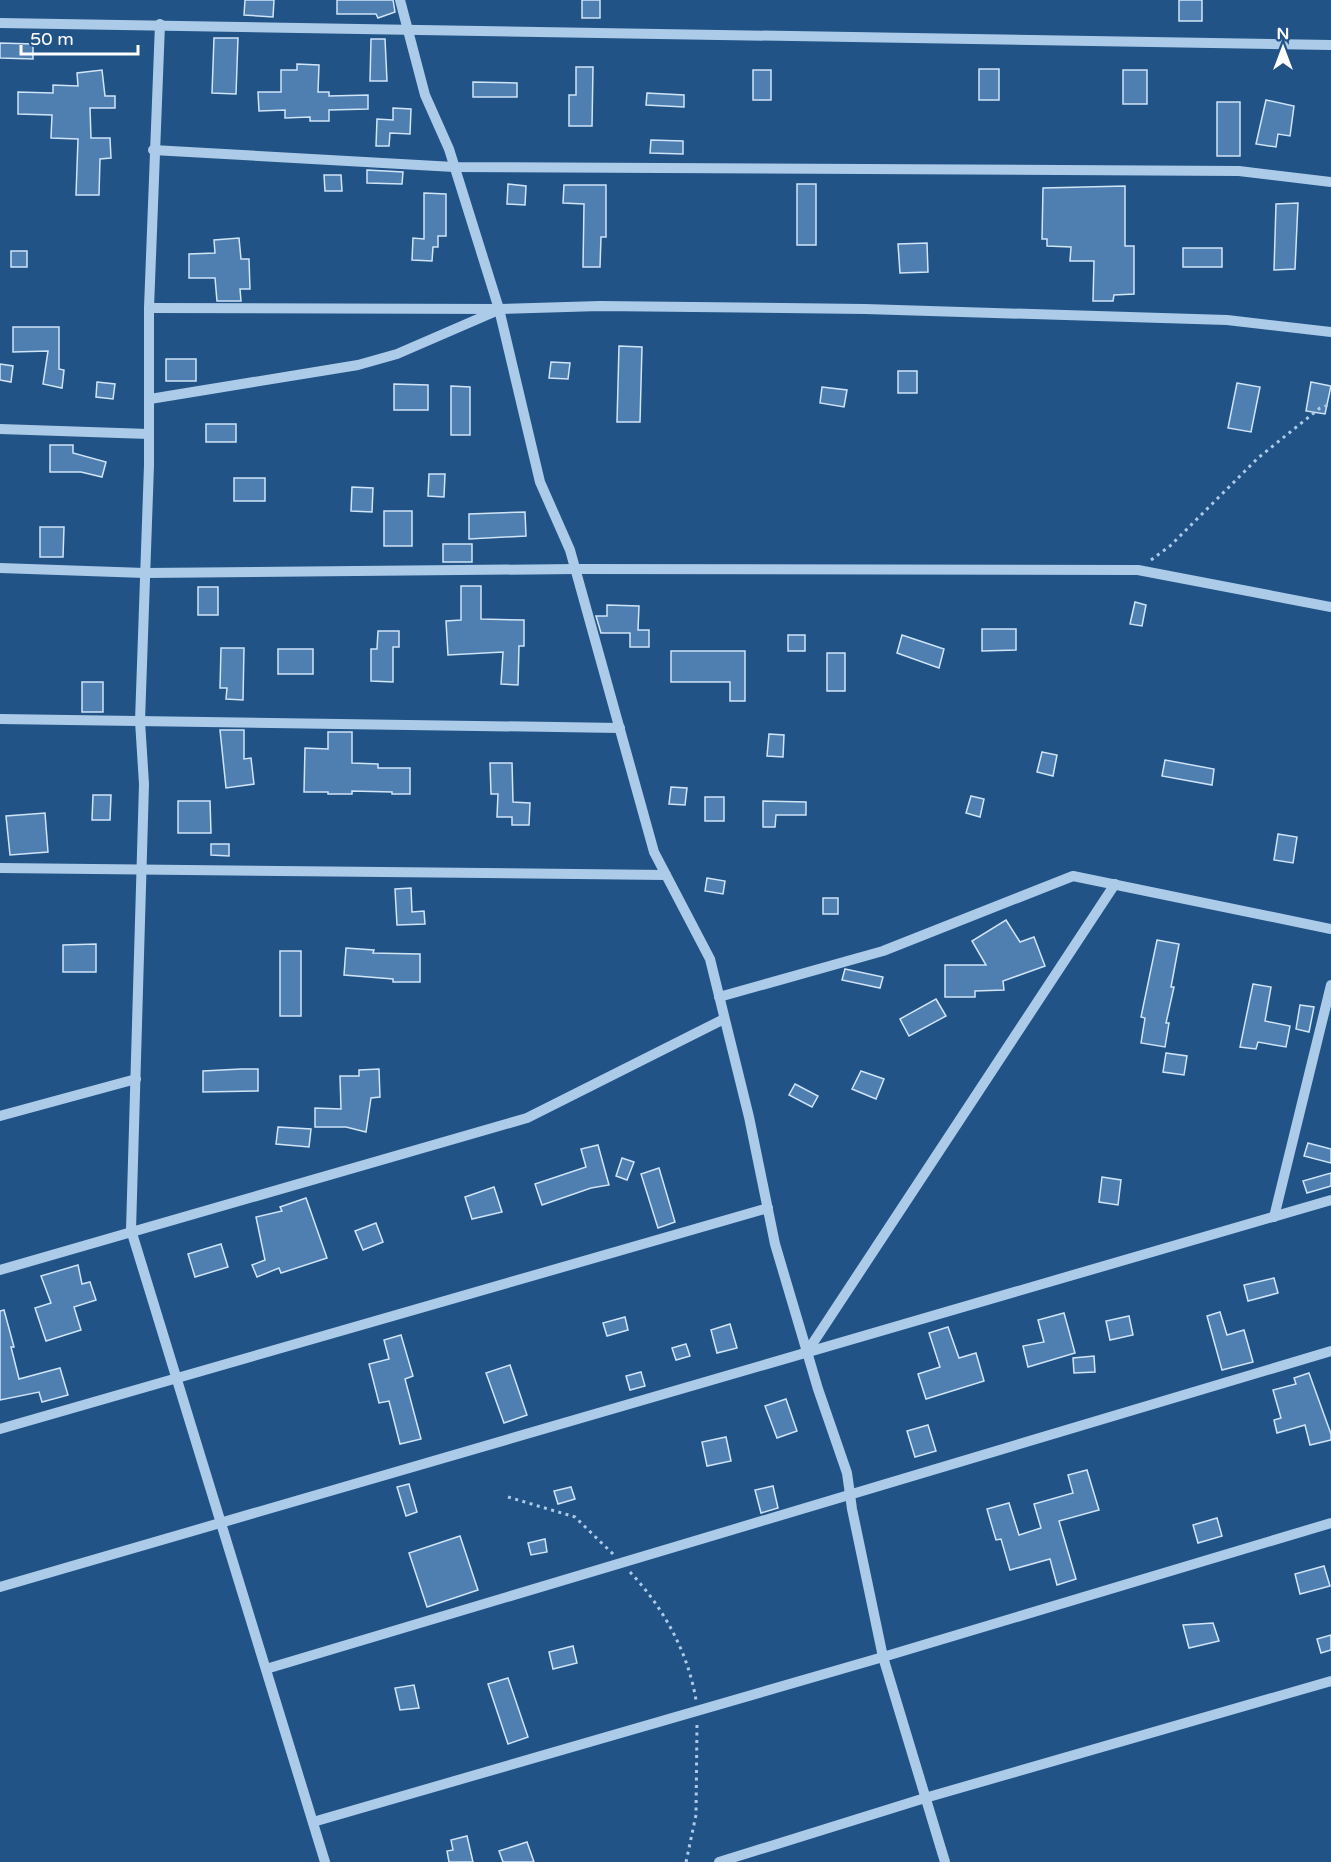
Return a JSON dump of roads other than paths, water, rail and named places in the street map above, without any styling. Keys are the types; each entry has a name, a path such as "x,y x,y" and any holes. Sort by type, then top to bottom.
{"street":[{"path":"400,0 425,95 454,167 499,309 540,482 576,569 654,852 710,959 775,1244 807,1352 847,1473 884,1657 945,1862"},
{"path":"0,23 1331,45"},
{"path":"160,24 153,150 149,308 150,399 140,721 144,784 131,1230 325,1862"},
{"path":"153,150 454,167 1239,171 1331,182"},
{"path":"149,308 499,309 600,306 877,309 1227,320 1331,332"},
{"path":"150,399 358,365 397,354 499,309"},
{"path":"0,429 149,434"},
{"path":"0,568 145,573 576,569 1138,570 1331,608"},
{"path":"0,719 620,728"},
{"path":"0,868 666,875"},
{"path":"719,997 883,951 1073,876 1331,929"},
{"path":"807,1352 1115,884"},
{"path":"1274,1216 1331,985"},
{"path":"0,1270 131,1230 527,1118 724,1019"},
{"path":"0,1116 136,1079"},
{"path":"0,1587 1331,1200"},
{"path":"0,1429 176,1376 768,1208"},
{"path":"266,1669 1331,1352"},
{"path":"313,1822 884,1657 1331,1523"},
{"path":"719,1862 925,1798 1331,1681"}]}
